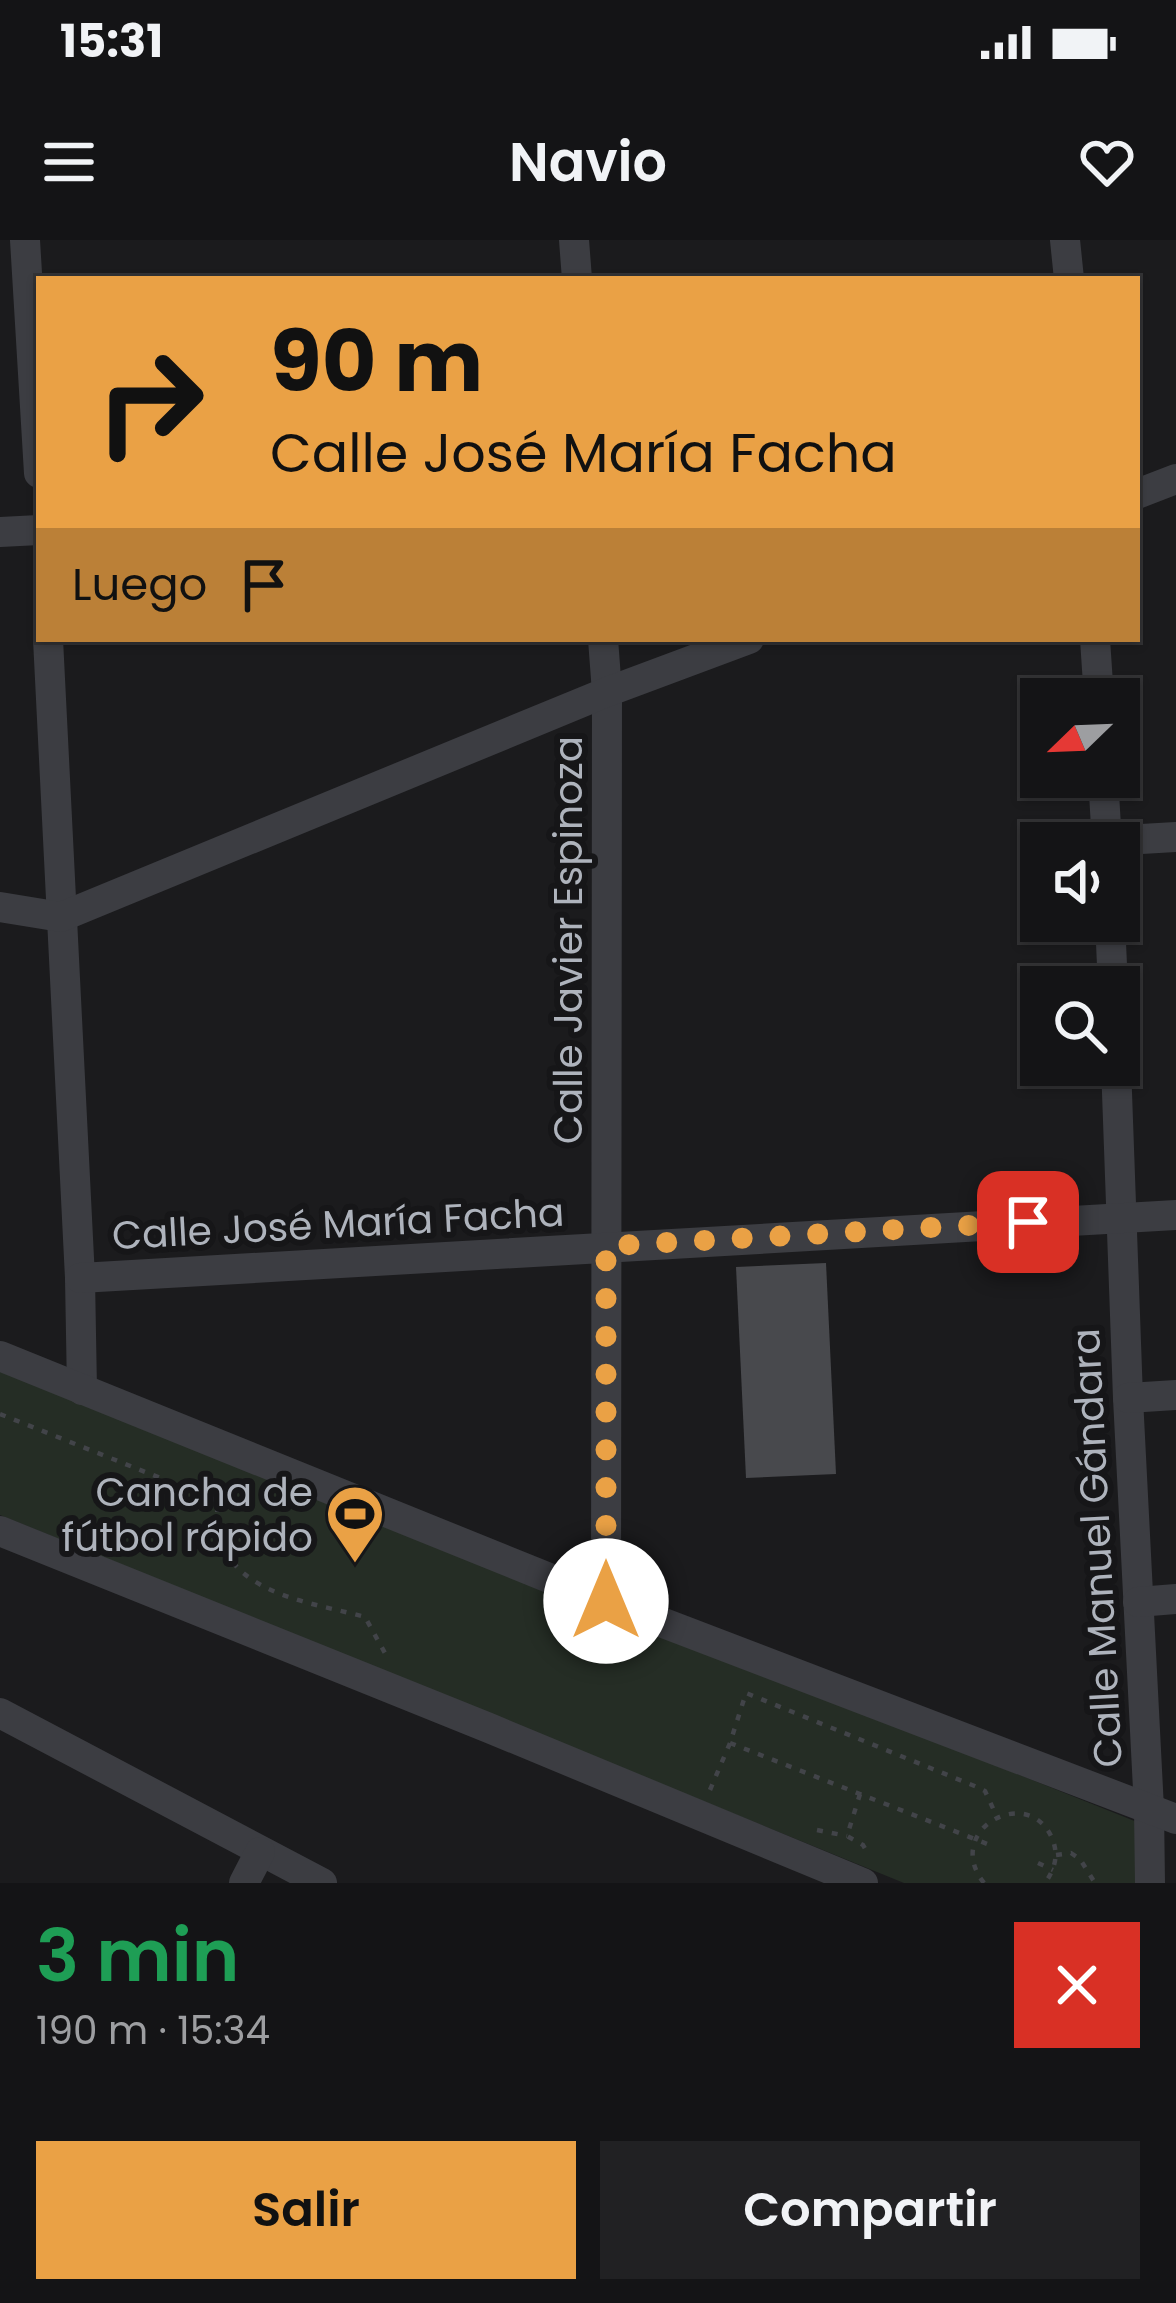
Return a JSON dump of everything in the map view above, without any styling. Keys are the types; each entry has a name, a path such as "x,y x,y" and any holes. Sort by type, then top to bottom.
{"street":[{"path":"25,240 36,423"},
{"path":"574,240 577,276"},
{"path":"1065,240 1069,276"},
{"path":"1140,493 1176,479"},
{"path":"0,532 36,530"},
{"path":"48,642 82,1390"},
{"name":"Calle Javier Espinoza","path":"603,642 607,692 606,1601"},
{"path":"0,907 61,916 607,692 741,642"},
{"path":"1095,642 1098,678"},
{"path":"1140,840 1176,837"},
{"name":"Calle Manuel Gándara","path":"1117,1086 1138,1602 1163,1814 1150,1883"},
{"name":"Calle José María Facha","path":"80,1278 1176,1215"},
{"path":"0,1357 606,1601 1163,1814"},
{"path":"1128,1398 1176,1395"},
{"path":"0,1531 863,1883"},
{"path":"1138,1602 1176,1599"},
{"path":"0,1713 322,1883"},
{"path":"244,1883 260,1852"}],"path":[{"path":"0,1414 218,1501 219,1536 229,1556 259,1586 365,1617 389,1664"},
{"path":"708,1795 746,1693 985,1791 998,1816"},
{"path":"730,1743 990,1845"},
{"path":"860,1794 847,1836 868,1854 863,1883"},
{"path":"984,1883 974,1866 976,1840 998,1816 1018,1814 1036,1820 1049,1833 1055,1856 1045,1883"},
{"path":"1055,1856 1071,1853 1080,1859 1095,1883"},
{"path":"1039,1863 1053,1870"}],"shaded area":[{"path":"0,1366 1142,1824 1141,1883 904,1883 0,1515"}],"building":[{"path":"826,1263 836,1474 746,1478 736,1267"}],"place":[{"name":"Cancha de fútbol rápido","path":"355,1565"}],"route":[{"path":"606,1601 606,1246 1028,1222"}]}
